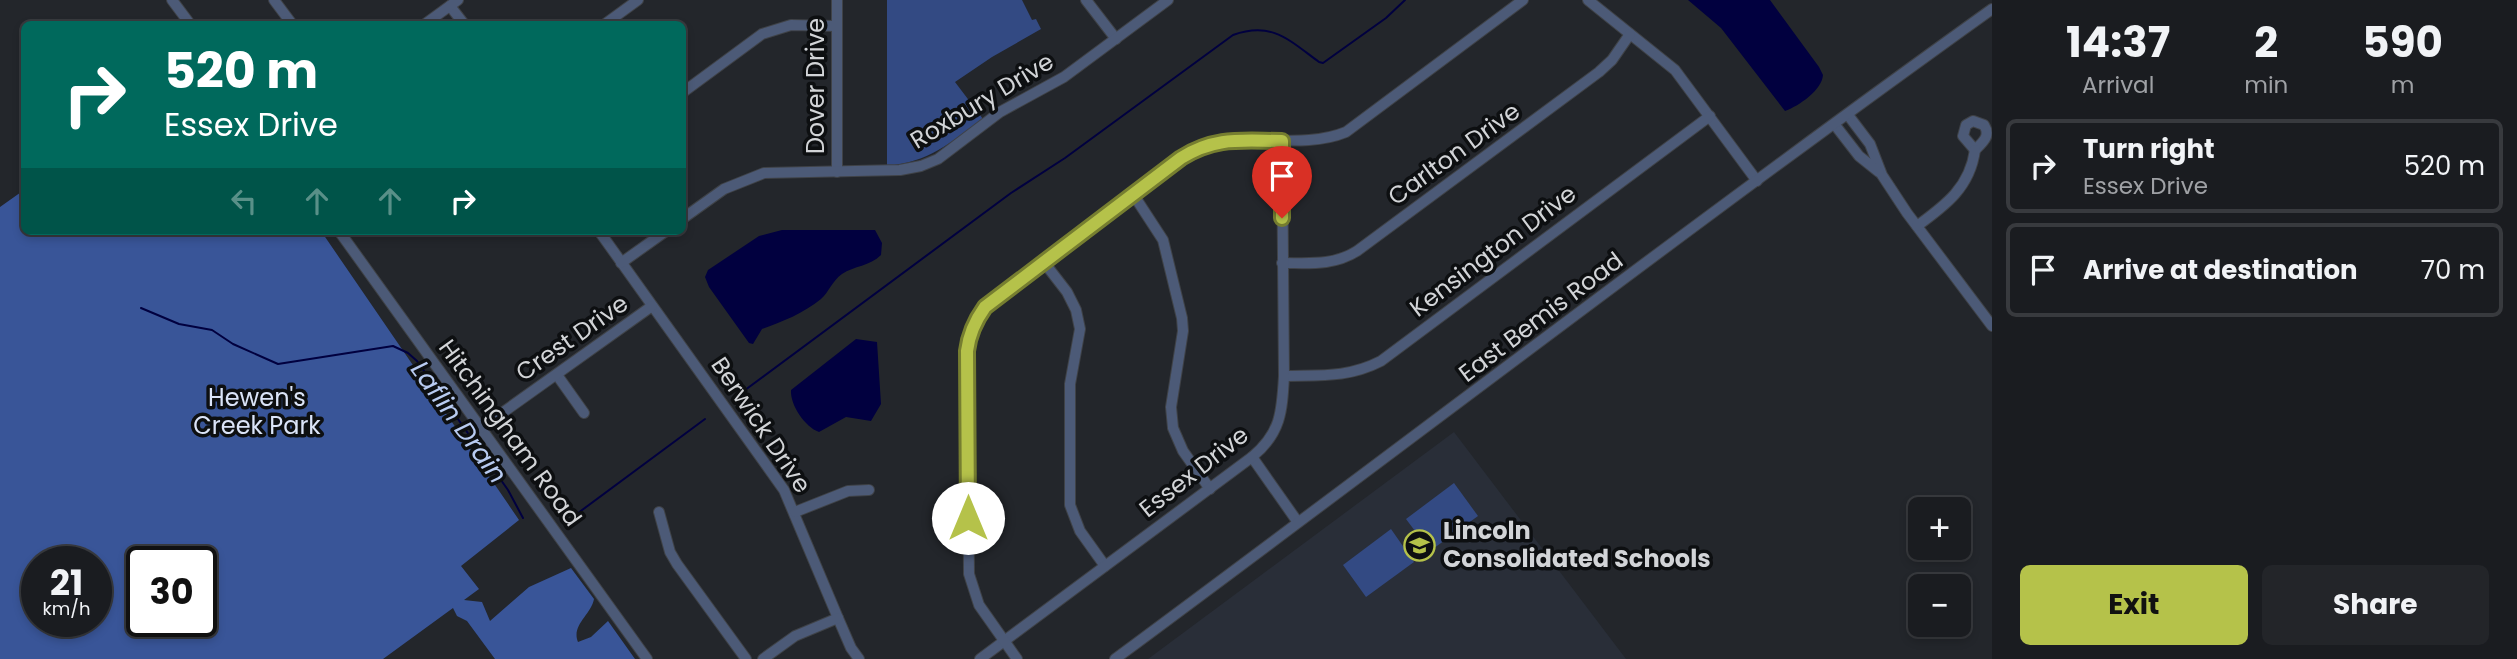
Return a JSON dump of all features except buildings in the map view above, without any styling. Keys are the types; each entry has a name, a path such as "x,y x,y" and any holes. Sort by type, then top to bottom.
{"street":[{"path":"172,0 188,21"},
{"path":"274,0 290,21"},
{"path":"609,21 638,0"},
{"name":"Dover Drive","path":"837,0 837,172"},
{"path":"1086,0 1116,39"},
{"name":"Roxbury Drive","path":"686,216 724,189 764,173 900,170 938,159 1000,112 1064,77 1168,0"},
{"path":"1017,659 979,605 968,574 969,337 975,321 985,307 1181,158 1206,144 1220,141 1282,141 1338,136 1354,128 1523,0"},
{"path":"1588,0 1675,70 1758,181"},
{"path":"429,21 454,3 463,21"},
{"name":"East Bemis Road","path":"1119,658 1297,521 1435,422 1992,9"},
{"path":"686,90 755,39 772,30 790,25 837,26"},
{"name":"Carlton Drive","path":"1282,263 1320,264 1336,261 1357,251 1599,72 1612,60 1630,34"},
{"path":"1848,115 1870,144 1882,174 1917,226 1992,326"},
{"name":"Kensington Drive","path":"1284,376 1347,375 1381,361 1710,116"},
{"path":"1835,125 1859,156 1882,174"},
{"name":"Essex Drive","path":"1003,641 1252,457 1265,446 1278,423 1283,407 1284,376 1282,141"},
{"path":"1917,226 1950,203 1960,191 1974,162 1975,150"},
{"path":"1133,194 1163,240 1182,318 1183,331 1171,407 1173,428 1183,451 1210,489"},
{"name":"Hitchingham Road","path":"342,235 647,659"},
{"name":"Berwick Drive","path":"602,235 784,490 851,648 859,659"},
{"path":"621,263 660,235"},
{"path":"1043,261 1067,292 1076,310 1080,329 1070,384 1070,505 1080,531 1105,566"},
{"name":"Crest Drive","path":"481,428 652,306"},
{"path":"557,375 584,413"},
{"path":"1252,457 1297,521"},
{"path":"795,512 848,491 869,489"},
{"path":"659,512 670,552 677,564 746,659"},
{"path":"763,659 795,636 838,618"},
{"path":"980,659 1003,641"}],"shaded area":[{"path":"887,0 1022,0 1032,20 1036,19 1041,29 955,82 983,119 927,156 887,166"},
{"path":"1688,0 1770,0 1819,67 1823,75 1819,86 1803,101 1785,111 1721,28"},
{"path":"782,230 875,230 882,243 881,255 842,274 814,304 793,317 762,329 753,344 749,343 709,287 705,277 708,270 759,236"},
{"path":"856,339 877,342 881,404 871,421 846,417 819,432 799,415 791,390"},
{"name":"Lincoln Consolidated Schools","path":"1454,432 1626,659 1148,659"},
{"path":"1454,483 1478,516 1430,551 1406,519"},
{"path":"1391,529 1414,562 1366,597 1343,565"}],"green space":[{"name":"Hewen's Creek Park","path":"21,192 21,235 324,235 519,520 461,566 479,589 464,600 482,602 490,621 529,587 571,568 594,599 577,630 578,642 591,637 608,621 635,659 495,659 467,621 457,616 453,608 383,659 0,659 0,207"}],"waterway":[{"path":"741,393 1011,193 1065,158 1233,35 1259,30 1279,35 1323,63 1386,18 1405,0"},
{"name":"Laflin Drain","path":"141,308 179,324 212,330 233,344 278,364 393,346 408,353 417,361 508,490 523,518"},
{"path":"574,516 705,419"}],"place":[{"name":"Lincoln Consolidated Schools","path":"1420,545"}],"route":[{"path":"968,518 967,351 975,321 985,307 1181,158 1206,144 1220,141 1282,141 1282,218"}]}
